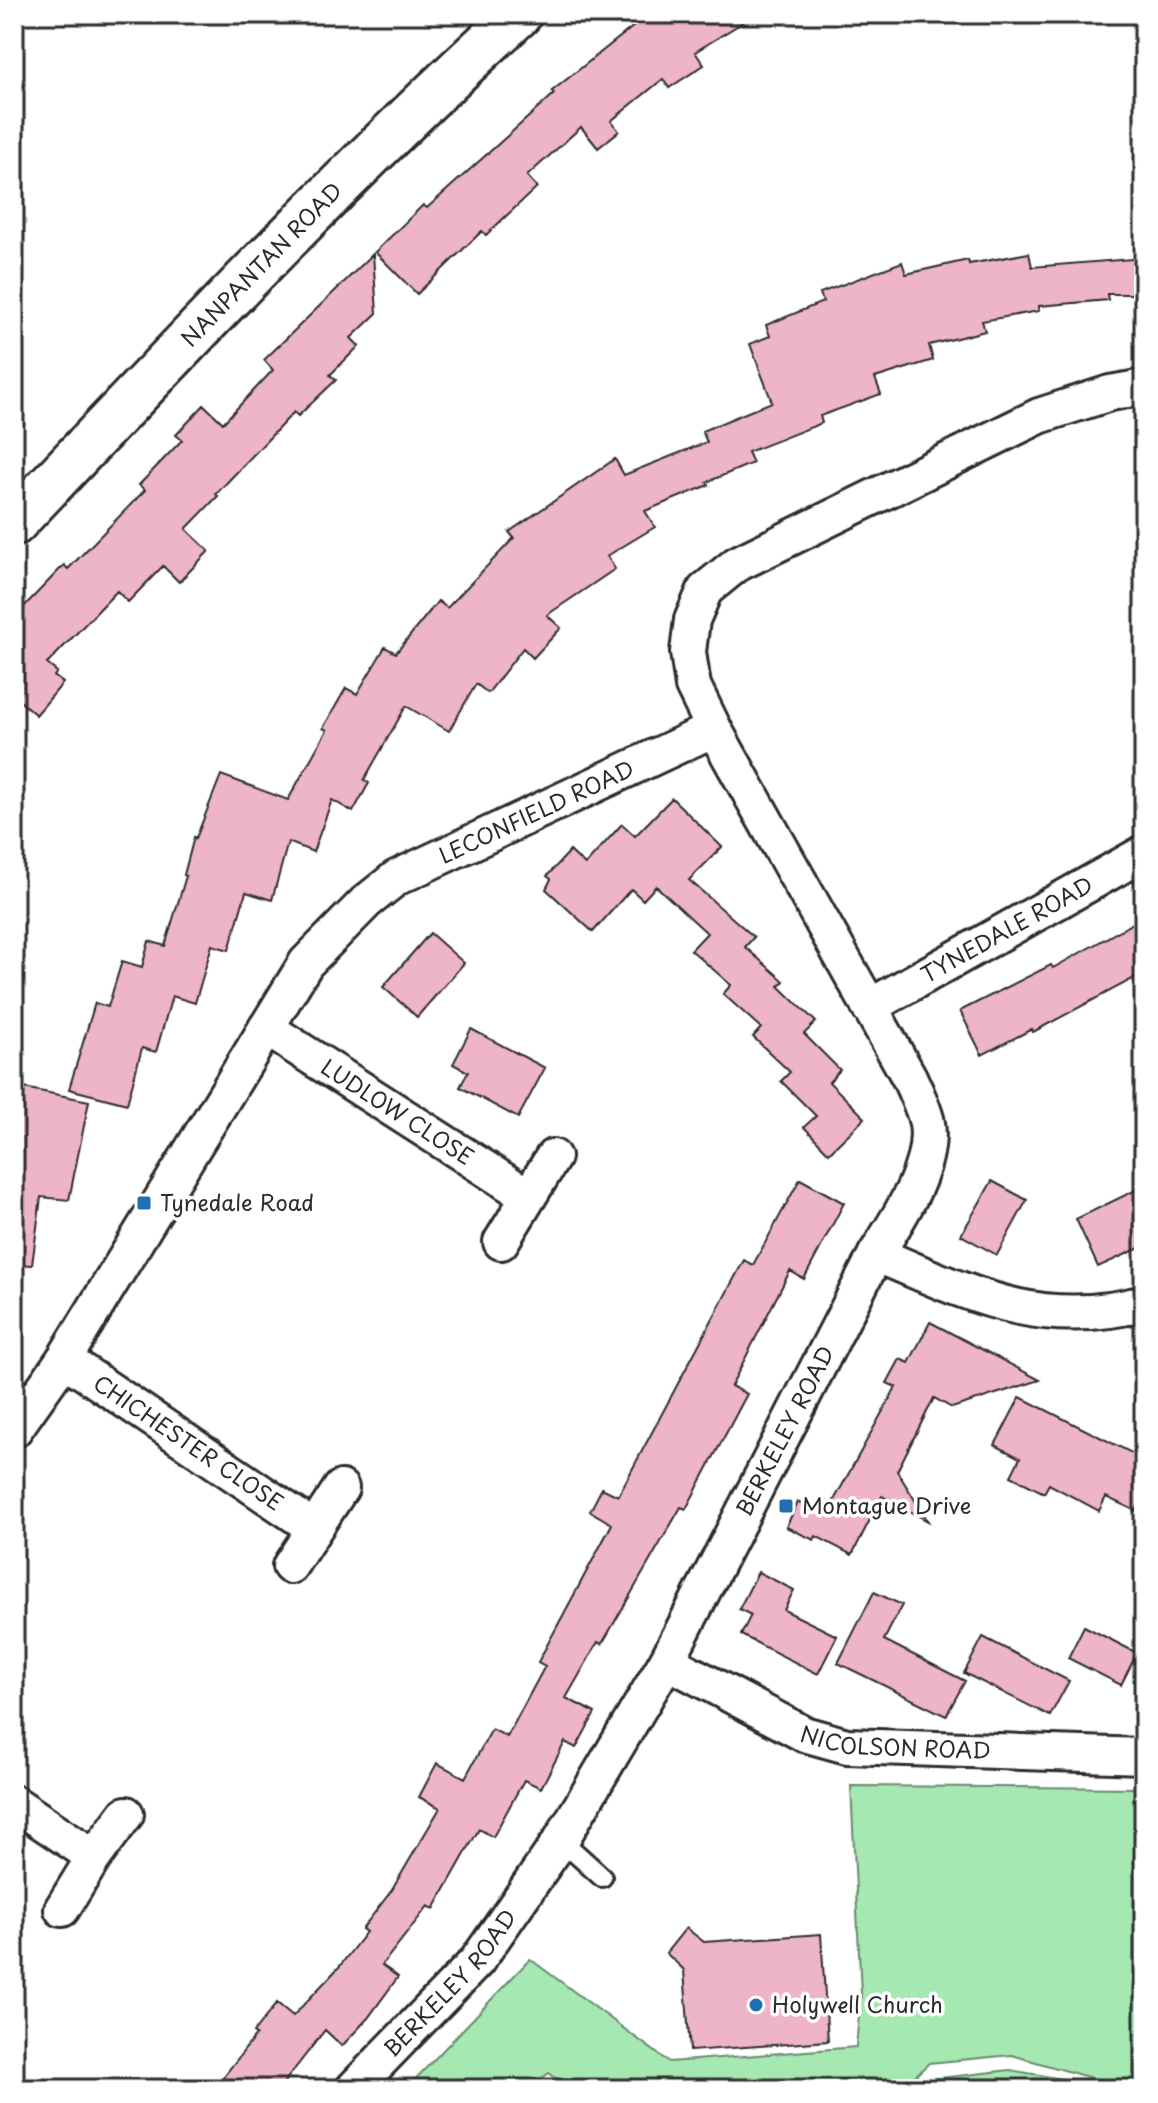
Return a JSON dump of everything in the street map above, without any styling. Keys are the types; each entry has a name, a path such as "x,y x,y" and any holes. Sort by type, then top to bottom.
{"street":[{"name":"NANPANTAN ROAD","path":"14,523 248,276 421,104 519,14"},
{"path":"714,729 693,686 688,652 692,620 705,590 737,564 1039,416 1110,393 1144,387"},
{"name":"BERKELEY ROAD","path":"353,2089 477,1961 561,1840 667,1661 876,1254 911,1194 924,1160 927,1124 909,1077 714,729"},
{"name":"LECONFIELD ROAD","path":"14,1430 64,1359 306,963 366,902 396,878 714,729"},
{"name":"TYNEDALE ROAD","path":"869,1007 1144,853"},
{"name":"LUDLOW CLOSE","path":"266,1028 528,1196"},
{"path":"501,1242 553,1157"},
{"path":"876,1254 981,1299 1039,1312 1101,1312 1144,1303"},
{"name":"CHICHESTER CLOSE","path":"64,1359 314,1528"},
{"path":"290,1566 341,1488"},
{"name":"NICOLSON ROAD","path":"667,1661 804,1734 847,1746 1144,1756"},
{"path":"14,1803 94,1857"},
{"path":"62,1909 94,1857 126,1814"}],"lane":[{"path":"561,1840 602,1877"}],"green space":[{"path":"851,1786 1144,1788 1144,2089 1129,2089 1012,2055 929,2063 901,2089 570,2089 549,2073 528,2089 406,2089 530,1959 669,2062 856,2047 861,1994"},
{"path":"1010,2070 1074,2081 1097,2089 921,2089 931,2079"}],"building":[{"path":"649,14 756,14 695,52 704,65 669,88 663,79 611,121 619,131 598,148 581,127 527,176 537,187 486,235 482,231 417,294 375,252 423,205 427,208 554,94 552,91"},
{"path":"1029,253 1032,267 1144,258 1144,294 1107,294 1108,300 1039,306 1039,311 982,321 985,331 929,345 933,360 875,378 881,394 820,416 822,423 748,452 753,463 645,511 655,527 607,556 615,569 547,615 561,628 533,658 523,648 488,693 476,684 449,731 406,706 364,780 369,783 353,812 332,800 313,852 288,842 272,900 246,892 229,950 212,945 195,1003 172,996 156,1052 142,1048 127,1104 69,1089 95,1003 108,1007 122,961 142,967 149,941 165,946 194,837 221,775 288,800 327,730 323,728 346,688 357,694 385,647 396,653 438,601 447,608 514,538 509,532 615,459 624,475 707,442 702,431 772,402 750,344 770,336 766,325 823,302 820,293 902,262 906,274 968,260 969,264"},
{"path":"373,254 377,313 351,338 359,346 330,375 336,380 298,416 294,412 186,529 209,551 179,582 163,566 128,602 117,591 47,664 57,672 54,676 63,683 36,715 14,696 14,617 64,565 68,569 145,490 139,485 182,440 176,435 204,405 223,423 273,370 264,360"},
{"path":"672,798 722,847 689,880 754,937 745,947 784,981 779,986 816,1022 804,1034 840,1070 829,1082 865,1118 829,1153 804,1127 816,1116 781,1081 790,1072 753,1037 761,1028 723,994 731,985 691,950 707,933 656,886 643,900 631,889 593,932 546,889 551,879 547,876 570,851 585,865 622,824 635,836"},
{"path":"1144,917 1144,973 1033,1032 1032,1029 982,1055 960,1011 1051,965 1053,968"},
{"path":"430,933 464,963 417,1017 383,987"},
{"path":"471,1029 545,1068 518,1118 460,1087 468,1072 453,1064"},
{"path":"14,1086 89,1101 69,1200 41,1197 32,1265 14,1264"},
{"path":"800,1179 844,1203 804,1279 790,1271 731,1386 747,1394 686,1509 681,1507 602,1644 598,1642 566,1698 595,1713 576,1748 565,1742 541,1788 524,1780 493,1837 479,1829 434,1909 428,1906 382,1965 398,1977 368,2018 342,2046 325,2030 279,2089 214,2089 277,2003 293,2016 339,1967 366,1932 362,1929 392,1890 440,1808 419,1797 437,1763 465,1778 492,1729 507,1737 545,1666 538,1662 612,1524 590,1511 602,1488 618,1496 744,1260 753,1265"},
{"path":"992,1181 1027,1200 997,1255 961,1235"},
{"path":"1144,1186 1144,1246 1098,1267 1076,1219"},
{"path":"930,1322 1040,1380 952,1408 934,1398 897,1471 928,1521 882,1496 852,1555 816,1536 814,1540 786,1527 798,1502 826,1515 896,1387 887,1383 900,1359 909,1363"},
{"path":"1020,1397 1144,1459 1144,1494 1136,1511 1106,1497 1099,1511 1049,1484 1044,1493 1011,1476 1020,1458 995,1445"},
{"path":"758,1572 794,1590 784,1610 837,1636 818,1674 741,1635 751,1615 739,1609"},
{"path":"874,1592 902,1605 884,1640 965,1681 946,1716 838,1663"},
{"path":"1084,1626 1137,1653 1121,1685 1068,1658"},
{"path":"983,1637 1069,1681 1050,1716 964,1673"},
{"name":"Holywell Church","path":"686,1928 704,1942 821,1934 828,2041 690,2051 684,1970 666,1953"}],"place":[{"name":"Tynedale Road","path":"144,1203"},
{"name":"Montague Drive","path":"786,1506"},
{"name":"Holywell Church","path":"756,2005"}]}
